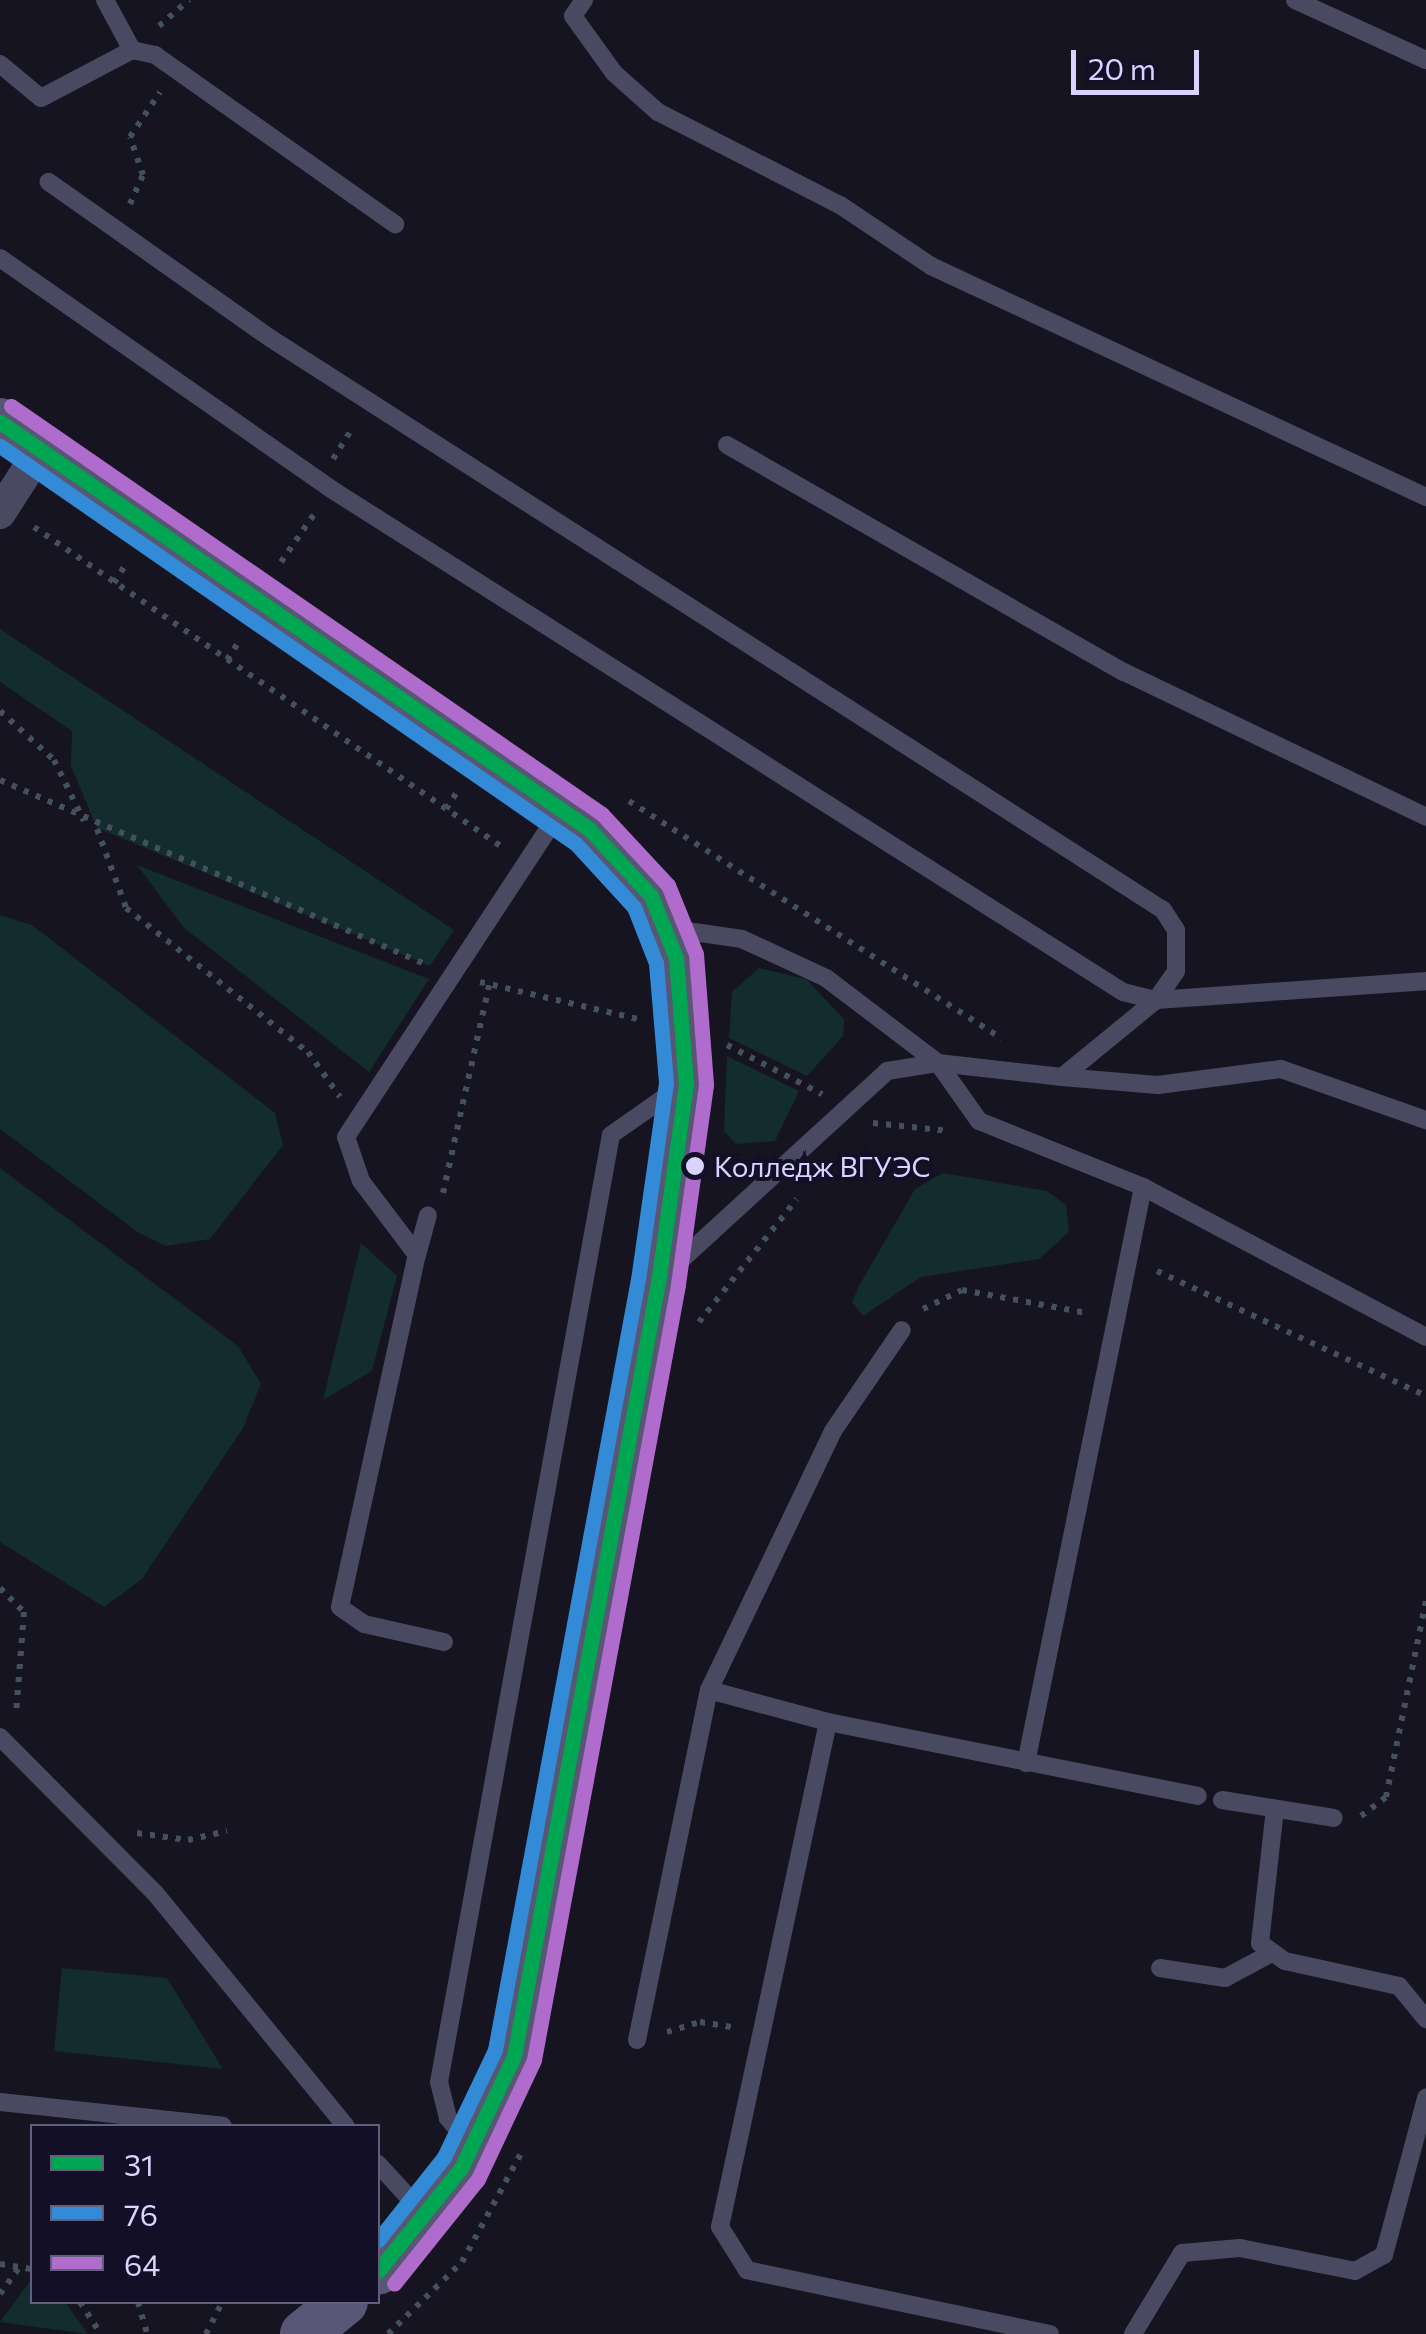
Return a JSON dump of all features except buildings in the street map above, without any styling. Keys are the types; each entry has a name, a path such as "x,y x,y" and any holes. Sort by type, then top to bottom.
{"main road":[{"path":"0,422 38,452 562,810 628,864 666,928 688,1032 686,1084 658,1282 514,2056 472,2147 425,2215 380,2269"},
{"path":"307,2333 342,2304"}],"street":[{"path":"2,510 38,452"}],"lane":[{"path":"105,0 132,50 178,66 395,224"},
{"path":"1295,0 1426,60"},
{"path":"573,5 614,73 658,112 840,206 905,252 1426,497"},
{"path":"0,64 41,98 132,50"},
{"path":"50,182 369,403 1163,910 1176,930 1176,971 1156,1000 1062,1077"},
{"path":"0,258 325,485 1123,992 1156,1000 1426,981"},
{"path":"726,446 1141,681 1426,818"},
{"path":"417,1255 346,1153 355,1118 562,810"},
{"path":"666,928 742,938 790,960 938,1063 980,1121 1143,1187 1426,1337"},
{"path":"658,1282 870,1084 903,1064 938,1063 1158,1086 1280,1069 1426,1120"},
{"path":"472,2147 448,2118 439,2082 611,1135 640,1106 686,1084"},
{"path":"1026,1763 1143,1187"},
{"path":"428,1215 340,1607 364,1624 444,1642"},
{"path":"637,2040 709,1690 833,1431 902,1330"},
{"path":"709,1690 828,1722 1198,1796"},
{"path":"828,1722 720,2227 747,2270 1050,2334"},
{"path":"7,1741 155,1893 344,2124"},
{"path":"1222,1800 1334,1818"},
{"path":"1270,1954 1260,1925 1276,1809"},
{"path":"1160,1968 1225,1978 1270,1954 1400,1986 1426,2019"},
{"path":"1133,2334 1182,2253 1240,2248 1354,2270 1384,2255 1426,2098"},
{"path":"0,2102 204,2124"},
{"path":"380,2166 425,2215"}],"path":[{"path":"112,228 142,186 130,136 139,122"},
{"path":"275,571 369,403"},
{"path":"2,510 528,864"},
{"path":"0,711 54,760 84,821"},
{"path":"0,780 97,828 430,966"},
{"path":"97,828 126,908 308,1052 355,1118"},
{"path":"428,1215 450,1183 489,985"},
{"path":"858,1125 940,1132 980,1121"},
{"path":"696,1334 806,1188"},
{"path":"1128,1258 1426,1396"},
{"path":"902,1330 934,1299 962,1290 1118,1318"},
{"path":"0,1588 24,1612 7,1741"},
{"path":"1334,1818 1359,1817 1386,1798 1426,1600"},
{"path":"160,1838 227,1830"},
{"path":"388,2334 462,2262 524,2144"},
{"path":"0,2264 30,2269"},
{"path":"0,2294 19,2268"},
{"path":"81,2304 101,2334"},
{"path":"139,2304 147,2334"},
{"path":"206,2334 221,2304"}],"green space":[{"path":"0,629 454,930 430,966 97,828 71,766 72,731 0,682"},
{"path":"137,865 429,979 369,1072 184,928"},
{"path":"0,915 32,925 275,1113 283,1145 210,1239 166,1246 139,1233 0,1129"},
{"path":"759,968 806,979 844,1019 843,1036 807,1076 729,1038 732,992"},
{"path":"727,1056 799,1091 775,1141 736,1144 724,1131"},
{"path":"0,1168 238,1346 261,1384 243,1428 142,1579 104,1607 0,1542"},
{"path":"943,1173 1047,1191 1066,1205 1069,1232 1039,1259 921,1277 863,1316 852,1302 859,1286 915,1189"},
{"path":"361,1243 397,1276 372,1371 323,1400"},
{"path":"62,1968 167,1978 223,2069 54,2051"},
{"path":"30,2281 30,2304 66,2304 88,2334 0,2322"}],"transit line":[{"name":"64","path":"11,406 602,814 668,885 696,954 706,1085 678,1285 534,2060 478,2179 394,2284"},
{"name":"31","path":"0,422 589,829 651,896 676,958 686,1084 658,1282 514,2056 461,2168 380,2269"},
{"name":"76","path":"0,446 576,844 634,907 656,963 666,1083 638,1279 495,2050 444,2157 380,2237"}],"place":[{"name":"Колледж ВГУЭС","path":"695,1166"}]}
